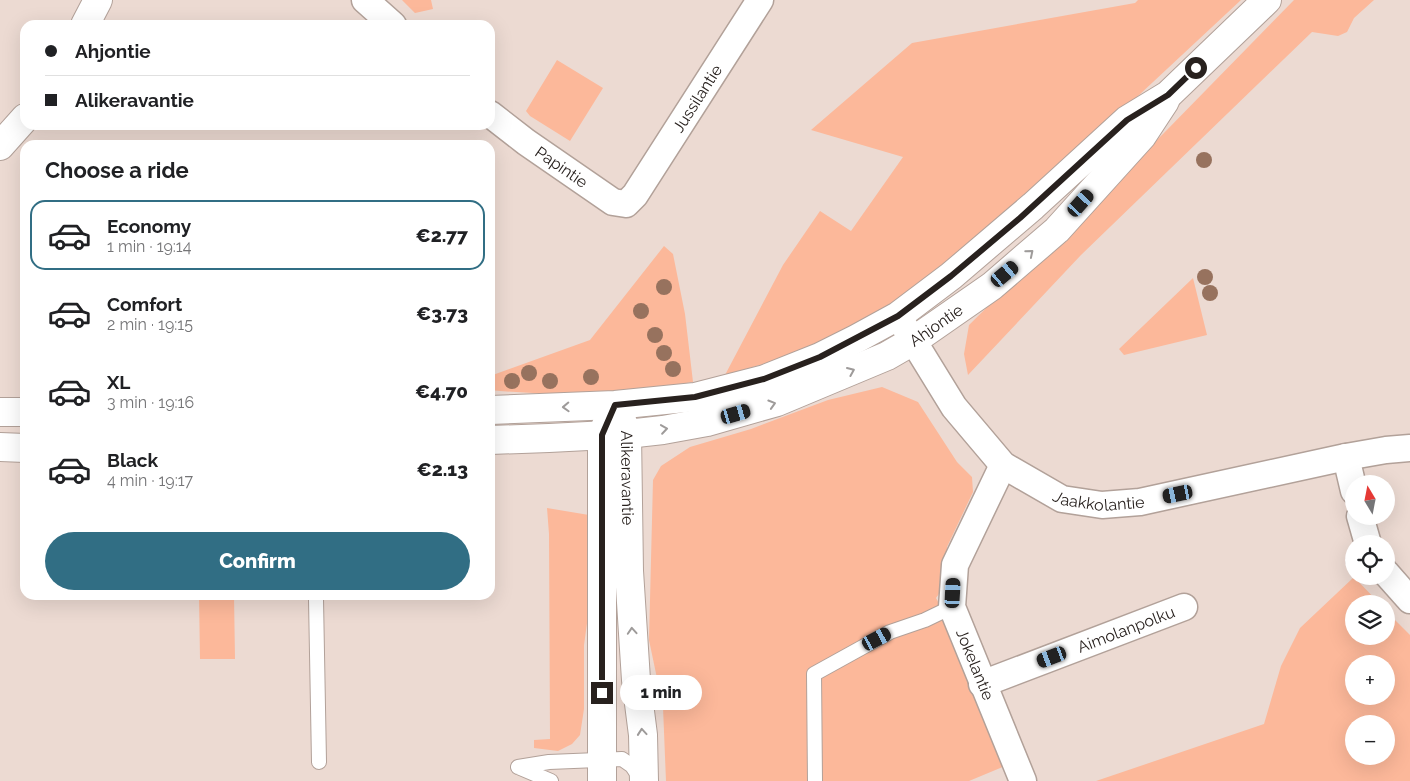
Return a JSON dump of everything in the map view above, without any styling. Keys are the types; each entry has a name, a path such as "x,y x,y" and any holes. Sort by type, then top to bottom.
{"main road":[{"path":"88,20 98,0"},
{"name":"Ahjontie","path":"733,402 764,379 820,357 898,316 951,276 1033,206 1127,120 1168,95 1266,0"},
{"name":"Ahjontie","path":"495,440 615,434 733,402 777,402 887,356 913,341 992,286 1057,230 1142,136 1168,95"},
{"path":"0,146 20,124"},
{"name":"Ahjontie","path":"495,410 615,405 698,410"},
{"name":"Alikeravantie","path":"615,405 615,434 602,469 628,571 636,680 643,735 643,781"},
{"path":"0,412 20,412"},
{"name":"Alikeravantie","path":"602,770 602,728 616,521 629,468 615,434"},
{"path":"0,448 20,448"}],"street":[{"path":"365,0 387,20"},
{"name":"Jussilantie","path":"635,195 760,0"},
{"name":"Papintie","path":"495,118 526,142 613,202 626,204 635,195"},
{"name":"Jaakkolantie","path":"898,316 954,407 1003,465 1062,499 1102,505 1140,502 1346,458 1386,450 1410,448"},
{"path":"1346,458 1350,475"},
{"name":"Jokelantie","path":"1003,465 955,565 952,607 1023,781"},
{"path":"1395,583 1410,600"},
{"name":"Aimolanpolku","path":"982,684 1184,607"}],"lane":[{"path":"316,600 319,762"},
{"path":"815,781 814,674 890,632 925,620 952,607"},
{"path":"566,761 590,747 602,728"},
{"path":"551,781 518,766 566,761 602,770 622,759 632,766 643,781"}],"shaded area":[{"path":"402,0 431,0 433,9 415,13"},
{"path":"1138,0 1241,0 991,233 904,301 815,349 725,375 783,265 820,211 851,231 903,157 811,130 912,43 1135,3"},
{"path":"1294,0 1374,0 1354,18 1347,32 1338,36 1312,32 1081,255 968,375 964,354 969,325 1163,134"},
{"path":"557,60 603,88 570,141 530,116 526,111"},
{"path":"664,246 673,254 685,314 693,382 592,393 495,390 495,374 590,340"},
{"path":"1193,278 1207,335 1124,355 1119,349"},
{"path":"882,387 918,402 957,462 972,477 973,492 947,547 946,584 936,598 950,624 1005,766 969,781 666,781 663,707 649,640 653,480 661,466 690,447 751,429 828,400"},
{"path":"547,508 589,515 593,580 584,645 584,709 580,735 572,744 558,751 534,748 534,740 550,739 549,534"},
{"path":"1346,585 1362,585 1371,595 1345,595 1345,645 1395,645 1395,620 1410,635 1410,781 1096,781 1264,724 1281,666 1300,628"},
{"path":"199,600 234,600 235,659 200,659"}],"route":[{"path":"602,693 602,435 615,405 695,397 764,379 820,357 898,316 951,276 1020,218 1127,120 1168,95 1196,68"}]}
